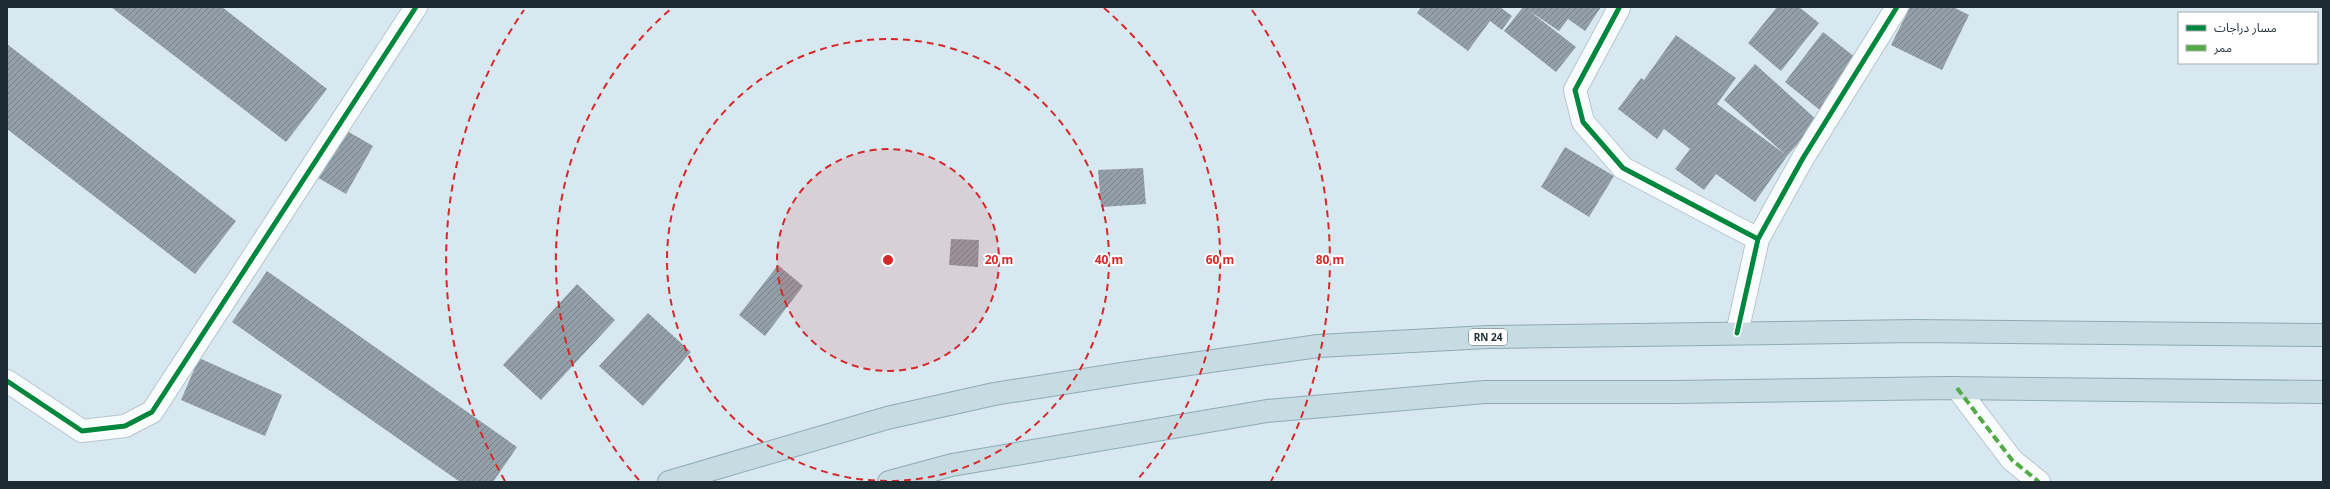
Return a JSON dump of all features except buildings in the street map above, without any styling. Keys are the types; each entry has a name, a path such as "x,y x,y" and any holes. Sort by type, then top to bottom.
{"highway":[{"name":"RN 24","path":"669,482 887,418 994,394 1135,372 1326,346 1488,337 1916,330 2323,335"},
{"path":"889,482 952,465 1266,411 1485,392 1957,388 2323,392"}],"street":[{"path":"7,381 82,431 125,426 152,412 416,7"},
{"path":"1737,333 1758,239 1803,158 1897,7"},
{"path":"1619,8 1575,90 1583,122 1623,168 1758,239"},
{"path":"1957,388 2012,460 2039,482"}],"marked path":[{"path":"1957,388 2012,460 2039,482"}],"cycle path":[{"path":"7,381 82,431 125,426 152,412 416,7"},
{"path":"1737,333 1758,239 1803,158 1897,7"},
{"path":"1619,8 1575,90 1583,122 1623,168 1758,239"}]}
